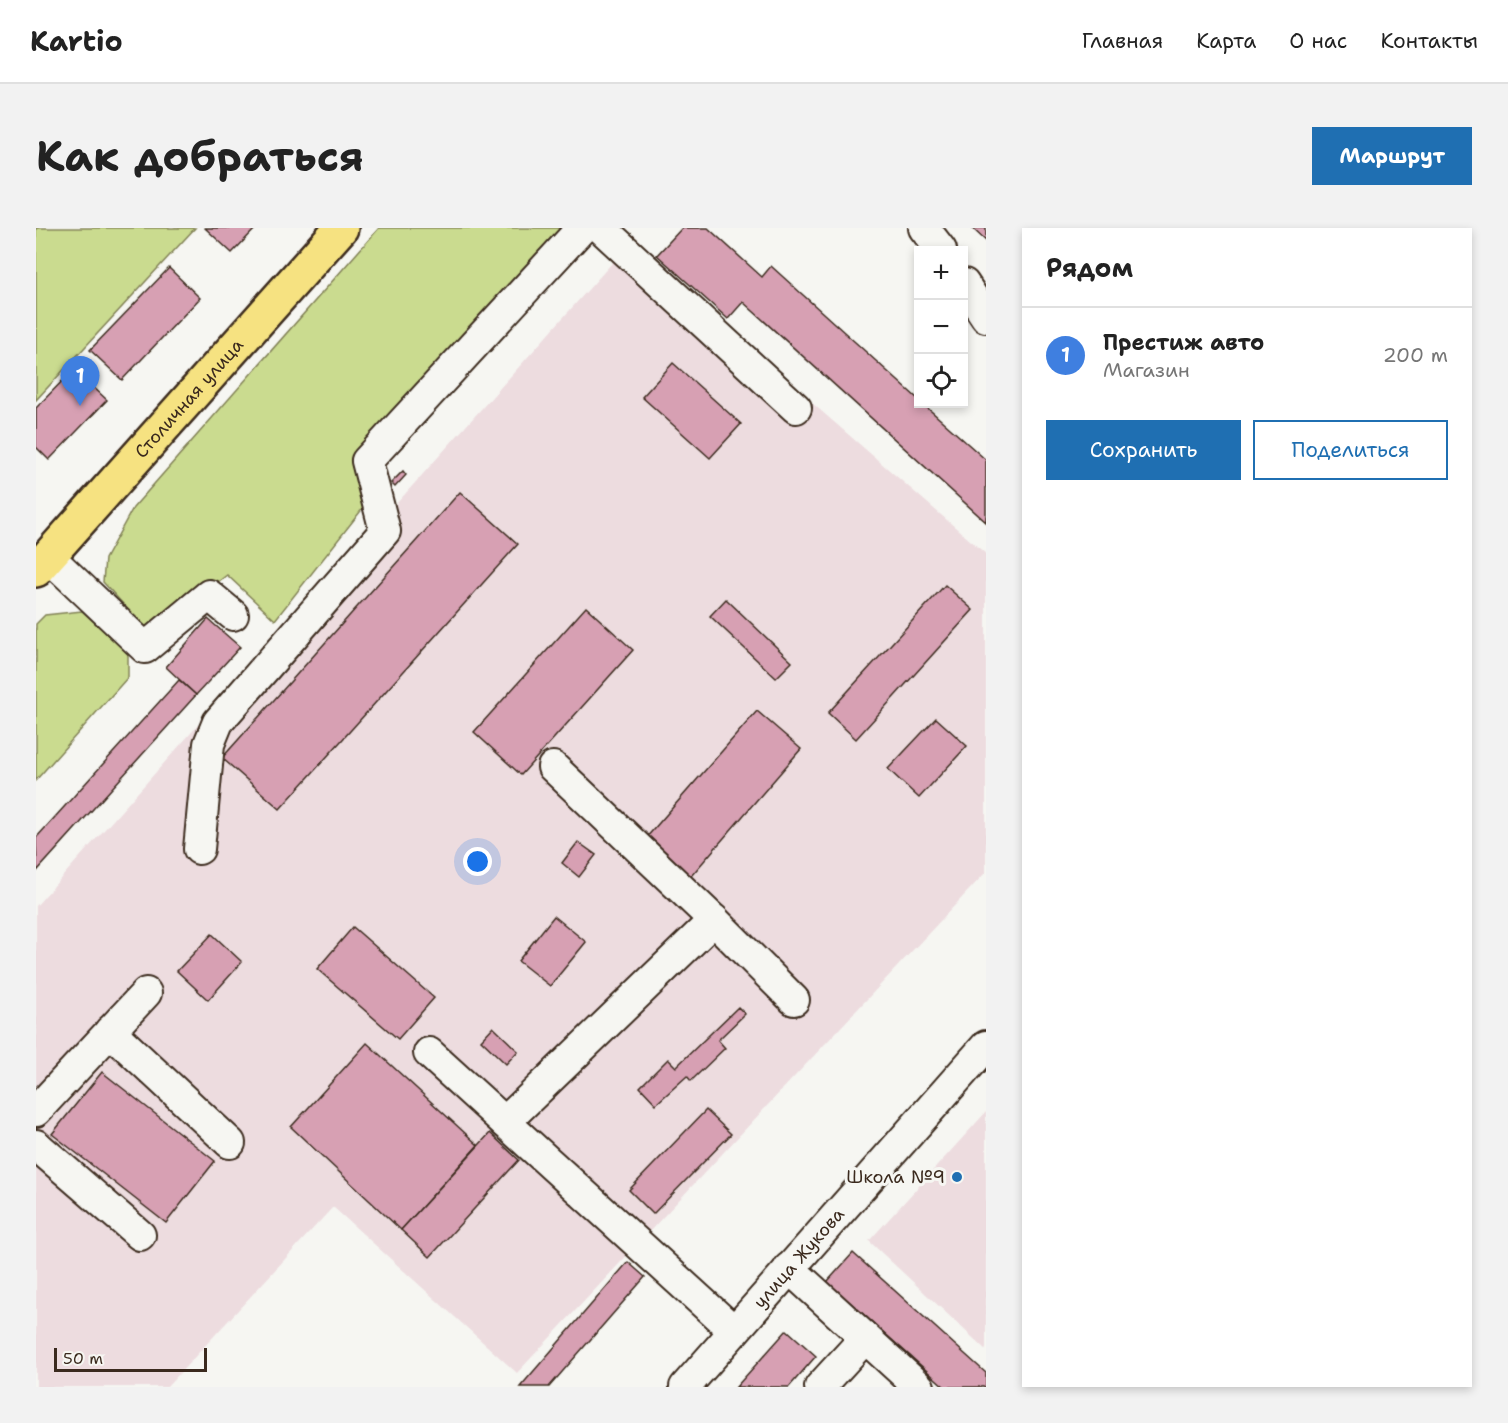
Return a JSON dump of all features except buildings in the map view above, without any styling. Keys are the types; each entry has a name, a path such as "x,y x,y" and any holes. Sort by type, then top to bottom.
{"main road":[{"name":"Столичная улица","path":"42,563 341,228"}],"street":[{"path":"199,849 209,744 218,722 385,531 367,461 582,228"},
{"path":"601,228 796,408"},
{"path":"968,291 986,317"},
{"path":"42,563 145,648 209,595 233,615"},
{"path":"554,767 794,1000"},
{"path":"505,1122 714,920"},
{"path":"36,1111 146,993"},
{"path":"110,1031 230,1143"},
{"name":"улица Жукова","path":"684,1387 986,1046"},
{"path":"429,1053 734,1331"},
{"path":"36,1145 140,1235"},
{"path":"789,1268 919,1387"},
{"path":"820,1387 865,1338"}],"shaded area":[{"path":"629,244 986,554 986,872 517,1373 333,1207 167,1387 36,1387 36,906"},
{"name":"Школа №9","path":"986,1112 986,1350 869,1241"}],"green space":[{"path":"36,228 195,228 36,400"},
{"path":"379,228 574,228 361,463 371,498 275,620 227,575 161,626 144,627 103,582 105,559 133,508"},
{"path":"82,611 128,653 128,677 36,780 36,624 45,615"}],"place":[{"name":"Престиж авто","path":"80,406"},
{"name":"Школа №9","path":"957,1177"}]}
